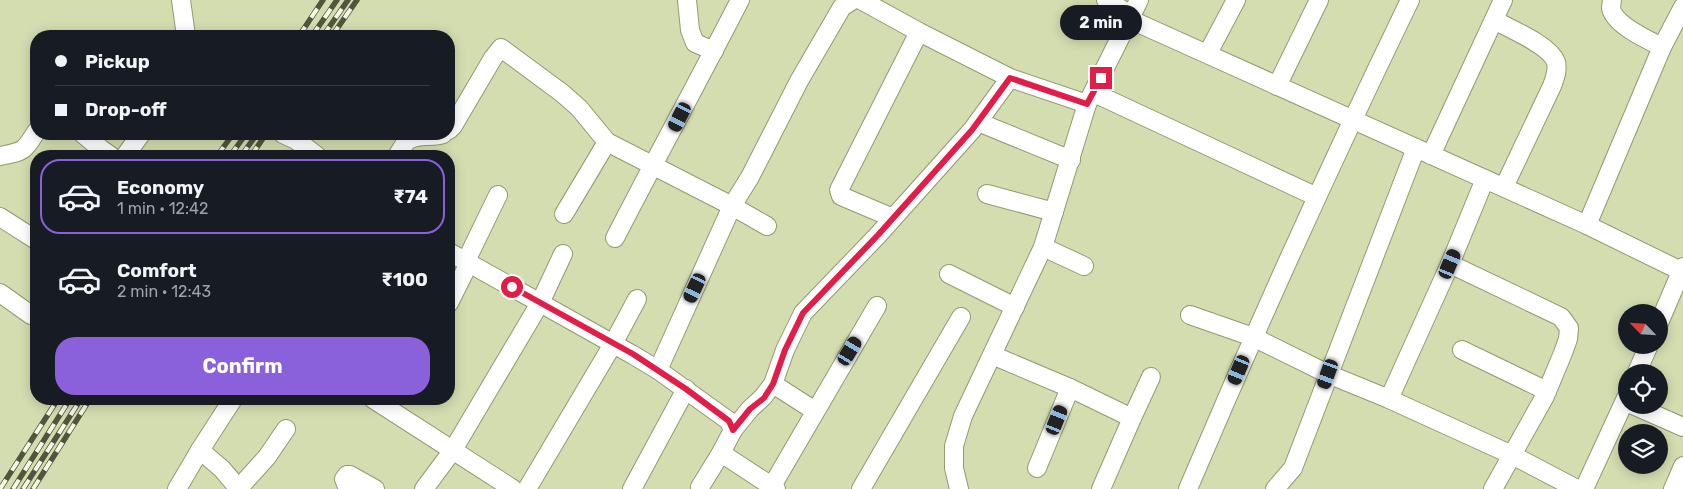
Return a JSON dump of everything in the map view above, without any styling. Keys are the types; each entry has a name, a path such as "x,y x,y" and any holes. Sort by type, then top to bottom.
{"street":[{"path":"181,0 185,30"},
{"path":"687,0 690,30 695,43 714,52"},
{"path":"615,238 740,0"},
{"path":"658,370 732,206 750,178 799,81 842,7 853,0"},
{"path":"861,0 890,6 919,32 1010,78 1091,98 1317,197"},
{"path":"1106,0 1133,11 1208,53 1277,86 1504,187 1682,270 1667,304"},
{"path":"1208,53 1236,0"},
{"path":"1277,86 1320,0"},
{"path":"1188,489 1253,337 1352,120 1410,0"},
{"path":"1276,489 1293,468 1328,374 1423,151 1503,0"},
{"path":"1612,0 1611,8 1623,25 1662,47"},
{"path":"1587,225 1662,47 1683,7"},
{"path":"959,489 954,468 954,446 963,416 1043,247 1091,98 1133,11"},
{"path":"1494,20 1551,53 1556,63 1557,72 1504,187"},
{"path":"893,218 841,196 840,190 919,32"},
{"path":"455,123 493,58 501,48 562,93 579,108 607,142 767,226"},
{"path":"700,487 733,430 750,409 764,398 773,384 785,350 803,313 893,218 978,122 1010,78"},
{"path":"978,122 1071,160"},
{"path":"0,156 16,154 23,150 30,140"},
{"path":"89,140 100,150"},
{"path":"296,140 309,150"},
{"path":"564,214 607,142"},
{"path":"1389,399 1450,264 1485,179"},
{"path":"455,290 498,194"},
{"path":"987,194 1054,212"},
{"path":"0,216 30,236"},
{"path":"1043,247 1084,266"},
{"path":"424,489 453,450 540,303 563,254"},
{"path":"455,255 658,370 729,421 733,430"},
{"path":"1450,264 1565,320 1569,328 1568,339 1547,391 1493,489"},
{"path":"949,274 1015,307"},
{"path":"0,293 30,313"},
{"path":"527,489 613,344 637,299"},
{"path":"721,453 774,488 815,411 877,306"},
{"path":"1190,315 1253,337 1328,374 1389,399 1512,455 1577,489"},
{"path":"862,489 962,317"},
{"path":"1462,350 1547,391"},
{"path":"992,354 1070,388 1132,418"},
{"path":"1101,489 1151,376"},
{"path":"773,384 815,411"},
{"path":"1037,468 1070,388"},
{"path":"632,489 686,389"},
{"path":"177,489 229,405"},
{"path":"396,405 453,450 513,489"},
{"path":"1584,489 1621,414"},
{"path":"1654,414 1683,427"},
{"path":"200,450 222,469 238,489 266,457 286,429"},
{"path":"1673,489 1683,466"},
{"path":"348,489 344,479 347,475 375,489"}],"railway":[{"path":"303,30 323,0"},
{"path":"316,30 337,0"},
{"path":"327,30 348,0"},
{"path":"336,30 357,0"},
{"path":"221,150 229,140"},
{"path":"234,150 242,140"},
{"path":"245,150 253,140"},
{"path":"255,150 262,140"},
{"path":"0,489 54,405"},
{"path":"13,489 66,405"},
{"path":"23,489 77,405"},
{"path":"33,489 86,405"}],"route":[{"path":"512,287 633,354 658,370 729,421 733,430 750,409 764,398 773,384 785,350 803,313 878,235 972,130 1010,78 1087,104 1101,78"}]}
